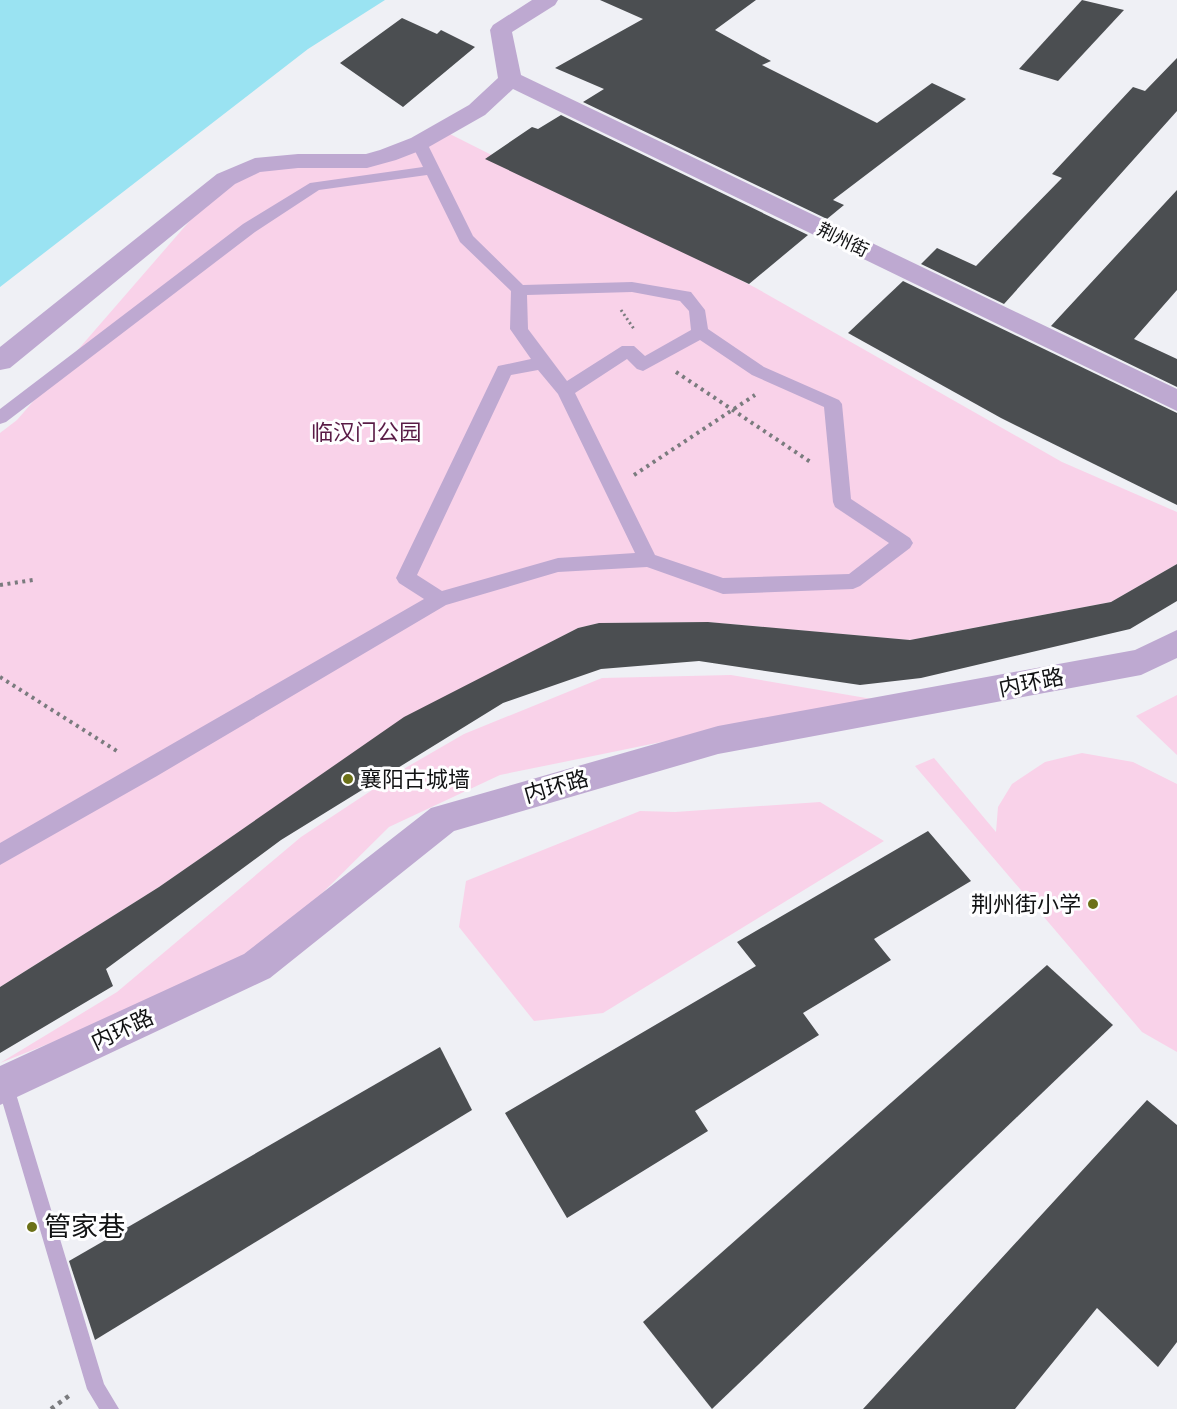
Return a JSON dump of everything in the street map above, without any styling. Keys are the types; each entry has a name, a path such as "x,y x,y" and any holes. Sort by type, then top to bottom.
{"street":[{"path":"0,361 226,179 255,165 298,161 366,161 419,143 477,110 510,79 501,30 547,0"},
{"name":"荆州街","path":"510,79 1177,400"},
{"path":"419,143 466,238 519,290 519,329 542,363 566,392 648,560"},
{"path":"0,418 249,228 315,186 432,170"},
{"path":"0,855 440,599 558,565 648,560 723,586 853,581 903,543 842,502 833,405 758,371 700,332 697,310 685,296 632,287 519,290"},
{"path":"566,392 628,350 643,365 700,332"},
{"path":"440,599 406,578 504,370 542,363"},
{"name":"内环路","path":"2,1085 257,966 443,819 718,740 1141,662 1177,643"}],"lane":[{"path":"2,1085 96,1389 110,1409"}],"path":[{"path":"605,288 655,358 840,481"},
{"path":"613,489 778,380"},
{"path":"0,585 33,580"},
{"path":"0,677 149,770"}],"green space":[{"name":"临汉门公园","path":"442,130 756,288 1062,462 1177,512 1177,564 1111,602 910,640 707,622 599,623 578,628 404,718 159,887 0,987 0,433 17,420 226,179 255,165 367,161"},
{"path":"731,675 872,699 500,775 389,827 284,931 222,975 0,1063 117,992 301,837 407,767 464,734 602,678"},
{"path":"1177,695 1177,755 1136,716"},
{"path":"1082,753 1133,762 1177,784 1177,1052 1142,1032 915,766 934,758 996,832 998,807 1012,784 1045,762"},
{"path":"820,802 884,841 603,1013 534,1021 459,927 466,881 640,811 675,812"}],"water":[{"path":"0,0 385,0 308,49 0,287"}],"building":[{"path":"600,0 756,0 715,30 771,61 762,65 877,123 932,83 966,99 833,200 844,205 827,219 583,102 604,89 555,68 643,19"},
{"path":"1082,0 1124,10 1058,81 1019,69"},
{"path":"402,18 437,34 441,30 475,47 403,107 340,63"},
{"path":"1177,58 1177,111 1004,304 921,264 937,248 976,266 1062,178 1052,174 1133,87 1145,91"},
{"path":"561,115 808,235 749,284 485,159 532,127 538,129"},
{"path":"1177,190 1177,290 1134,339 1177,359 1177,387 1051,326"},
{"path":"903,281 1177,413 1177,505 1001,418 848,333"},
{"name":"襄阳古城墙","path":"1177,564 1177,601 1130,629 921,678 860,685 699,661 601,669 503,703 281,840 106,969 113,986 0,1053 0,987 159,887 404,717 578,628 599,623 708,622 910,640 1111,602"},
{"path":"928,831 971,881 874,939 891,960 803,1013 819,1035 695,1111 708,1131 567,1218 505,1113 756,966 737,942"},
{"path":"1047,965 1113,1025 712,1409 643,1322"},
{"path":"440,1047 472,1110 95,1340 69,1261"},
{"path":"1147,1100 1177,1125 1177,1342 1158,1367 1097,1308 1015,1409 863,1409"}],"place":[{"name":"襄阳古城墙","path":"348,779"},
{"name":"荆州街小学","path":"1093,904"},
{"name":"管家巷","path":"32,1227"}]}
